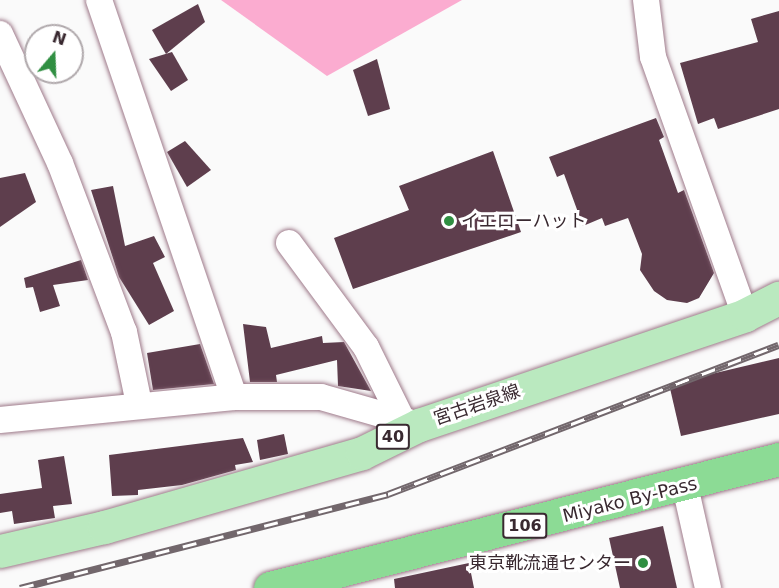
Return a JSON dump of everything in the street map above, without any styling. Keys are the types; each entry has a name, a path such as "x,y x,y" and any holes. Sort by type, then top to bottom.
{"highway":[{"name":"Miyako By-Pass","path":"270,588 685,486 779,459"}],"main road":[{"name":"宮古岩泉線","path":"0,551 104,527 362,453 410,422 745,315 779,298"}],"street":[{"path":"99,0 234,397"},
{"path":"646,0 653,57 745,315"},
{"path":"0,34 60,163 123,332 139,404"},
{"path":"289,243 366,347 410,422"},
{"path":"0,420 139,404 234,397 321,397 410,422"},
{"path":"685,486 708,588"}],"shaded area":[{"path":"221,0 462,0 327,76"}],"building":[{"path":"198,4 205,22 166,54 152,30"},
{"path":"779,11 779,109 718,129 714,118 698,124 680,63 758,42 751,19"},
{"path":"172,52 188,80 171,91 149,59"},
{"path":"377,59 390,109 368,116 353,70"},
{"path":"656,118 664,137 659,140 678,193 684,190 714,273 699,298 687,303 667,300 654,291 640,270 642,254 628,218 605,226 602,218 583,226 564,174 557,177 549,157"},
{"path":"185,141 211,170 187,187 167,152"},
{"name":"イエローハット","path":"493,151 521,232 353,289 334,238 409,210 399,186"},
{"path":"25,173 36,202 0,227 0,178"},
{"path":"113,186 125,246 154,236 165,257 153,263 174,311 149,325 119,277 91,190"},
{"path":"81,260 88,280 53,285 60,306 40,312 33,287 26,288 24,278"},
{"path":"243,324 266,327 271,348 322,336 323,343 344,342 371,391 338,386 337,360 276,375 277,382 250,382"},
{"path":"200,344 214,384 153,390 147,353"},
{"path":"779,358 779,414 681,436 669,384"},
{"path":"284,434 288,454 260,460 257,440"},
{"path":"243,438 253,462 235,465 236,470 182,485 138,490 138,495 112,496 109,455"},
{"path":"64,456 72,504 53,506 55,518 14,524 12,511 0,513 0,494 42,488 38,460"},
{"name":"東京靴流通センター","path":"663,526 677,588 620,588 609,538"},
{"path":"469,563 474,588 395,588 394,579"}],"railway":[{"path":"20,588 388,494 779,345"}],"place":[{"name":"イエローハット","path":"449,221"},
{"name":"東京靴流通センター","path":"643,563"}]}
